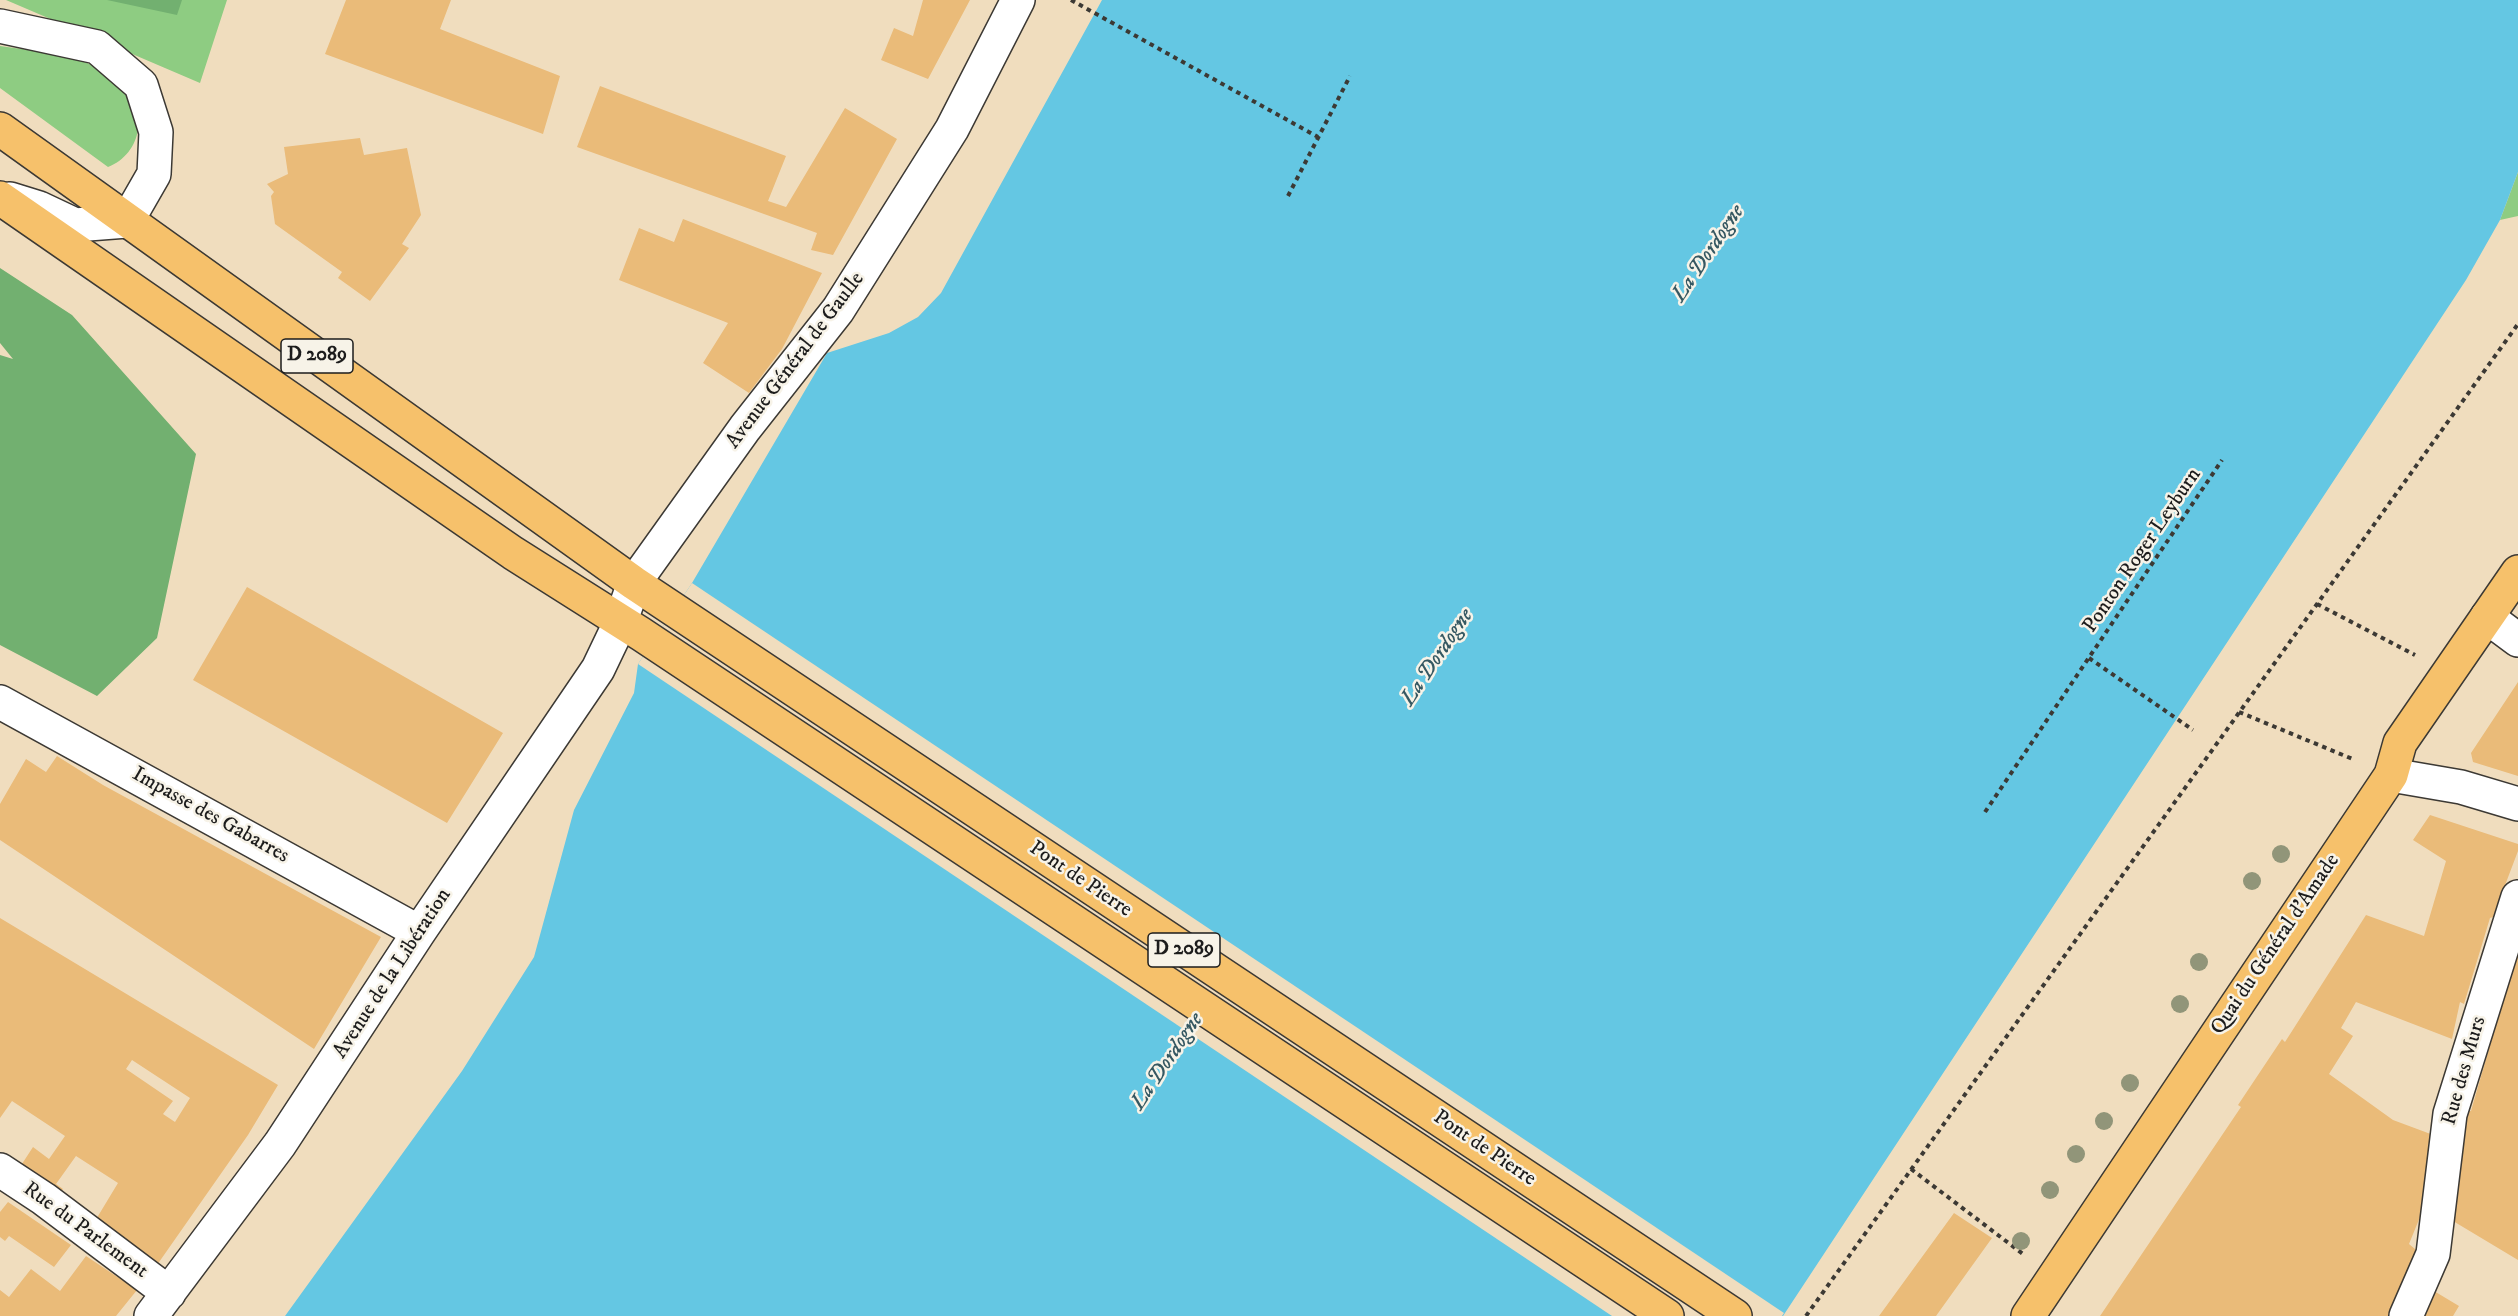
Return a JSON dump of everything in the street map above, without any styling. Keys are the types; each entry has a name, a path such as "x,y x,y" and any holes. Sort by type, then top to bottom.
{"main road":[{"name":"D 2089","path":"0,129 634,583"},
{"name":"D 2089","path":"0,197 503,546 1666,1316"},
{"name":"Quai du Général d'Amade","path":"2028,1316 2391,775 2400,743 2446,672 2518,572"},
{"name":"Pont de Pierre","path":"634,583 1735,1316"}],"street":[{"name":"Avenue Général de Gaulle","path":"626,626 634,583 745,428 838,310 952,129 1018,0"},
{"path":"0,26 97,47 141,85 156,132 154,174 127,221 75,225 39,208 0,197"},
{"path":"2487,617 2518,640"},
{"name":"Avenue de la Libération","path":"160,1305 280,1144 419,932 626,626"},
{"name":"Impasse des Gabarres","path":"0,702 419,932"},
{"path":"2391,775 2461,787 2518,804"},
{"name":"Rue des Murs","path":"2406,1316 2433,1254 2450,1114 2518,897"},
{"name":"Rue du Parlement","path":"0,1170 44,1199 160,1305"}],"path":[{"path":"1071,0 1318,137"},
{"path":"1288,196 1350,76"},
{"path":"1806,1316 2518,324"},
{"name":"Ponton Roger Leyburn","path":"1985,812 2222,460"},
{"path":"2317,604 2446,672"},
{"name":"Ponton Roger Leyburn","path":"2089,658 2193,730"},
{"path":"2240,712 2391,775"},
{"path":"1911,1170 2053,1278"}],"green space":[{"path":"6,0 227,0 200,83"},
{"path":"107,0 182,0 177,15"},
{"path":"0,46 76,59 103,71 115,80 131,103 138,120 137,135 128,152 108,167 0,88"},
{"path":"2518,172 2518,216 2500,220"},
{"path":"0,268 72,315 196,454 157,638 97,696 0,645 0,355 13,359 0,343"}],"water":[{"name":"La Dordogne","path":"1102,0 2518,0 2518,172 2500,220 2466,280 1783,1316 285,1316 462,1071 534,957 574,810 634,693 638,664 692,583 827,353 889,333 918,317 941,293"}],"pier":[{"path":"692,583 1784,1313 1782,1316 1612,1316 638,664"}],"building":[{"path":"346,0 451,0 440,29 560,76 543,134 325,54"},
{"path":"923,0 970,0 928,79 881,60 894,28 913,36"},
{"path":"600,86 786,156 768,201 786,207 845,108 897,139 833,255 811,250 817,233 577,147"},
{"path":"360,138 364,155 407,148 421,215 402,244 409,248 370,301 338,278 342,272 275,224 271,196 274,192 267,184 288,174 284,147"},
{"path":"683,219 822,273 782,349 749,393 703,363 728,323 619,280 639,228 674,242"},
{"path":"247,587 503,733 447,823 193,680"},
{"path":"2518,682 2518,776 2473,762 2471,753"},
{"path":"57,756 103,785 381,937 314,1049 0,840 0,804 26,759 46,772"},
{"path":"2430,815 2518,844 2518,851 2493,917 2490,918 2464,1004 2460,1002 2452,1039 2356,1002 2341,1028 2353,1036 2329,1074 2393,1120 2436,1136 2426,1219 2420,1217 2409,1244 2421,1254 2391,1316 2100,1316 2241,1107 2238,1105 2282,1039 2285,1042 2366,915 2424,936 2446,861 2413,840"},
{"path":"0,918 278,1085 248,1135 157,1265 95,1221 118,1183 76,1156 56,1184 63,1189 58,1196 18,1170 33,1147 49,1159 65,1136 12,1101 0,1118","holes":["132,1060 190,1098 175,1122 163,1114 173,1101 126,1069"]},
{"path":"2517,952 2518,1260 2453,1221 2461,1109 2471,1111"},
{"path":"8,1202 71,1245 54,1267 9,1236 5,1241 0,1237 0,1212"},
{"path":"1954,1213 1992,1238 1936,1316 1879,1316"},
{"path":"86,1256 137,1290 116,1316 0,1316 0,1290 9,1297 31,1269 60,1291"},
{"path":"2429,1288 2459,1306 2453,1316 2418,1316"}]}
